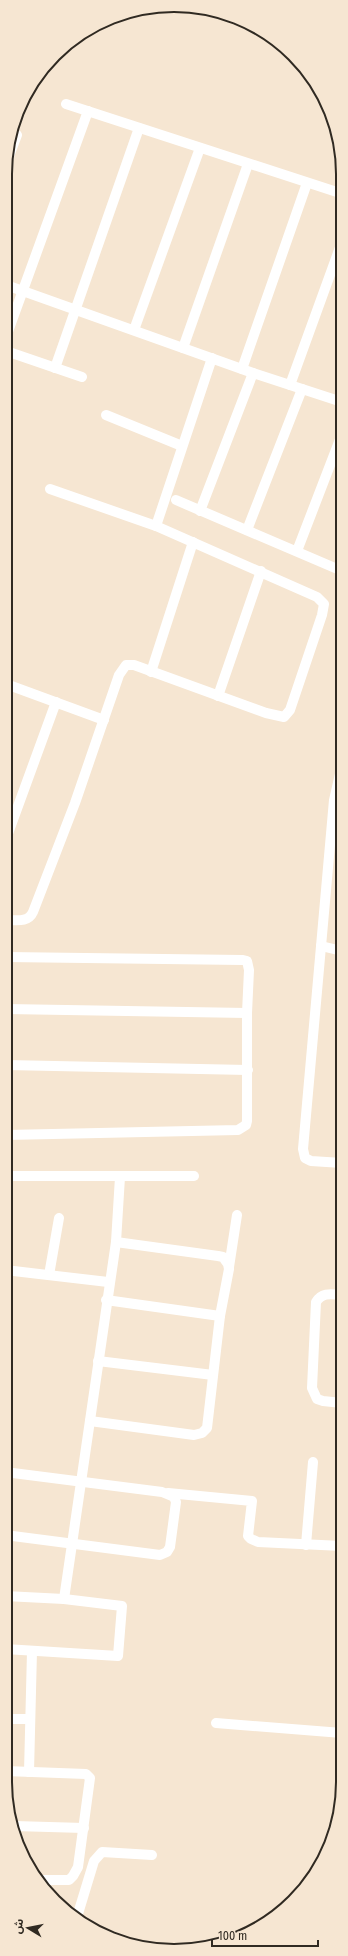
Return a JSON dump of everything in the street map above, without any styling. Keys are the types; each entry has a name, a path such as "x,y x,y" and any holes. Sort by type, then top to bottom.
{"street":[{"path":"66,104 336,192"},
{"path":"12,322 88,111"},
{"path":"55,368 139,128"},
{"path":"134,330 200,148"},
{"path":"183,348 248,164"},
{"path":"242,369 307,183"},
{"path":"290,385 336,258"},
{"path":"12,287 253,373 336,400"},
{"path":"12,353 82,377"},
{"path":"156,526 212,358"},
{"path":"200,511 253,373"},
{"path":"247,530 302,389"},
{"path":"106,415 182,446"},
{"path":"297,552 336,450"},
{"path":"12,920 25,920 31,917 122,668 130,664 280,717 287,715 322,615 324,604 317,597 261,571 156,526 50,489"},
{"path":"176,500 336,568"},
{"path":"151,672 193,542"},
{"path":"218,696 261,571"},
{"path":"12,688 104,720"},
{"path":"12,823 56,702"},
{"path":"336,791 303,1154 311,1161 336,1163"},
{"path":"321,946 336,950"},
{"path":"12,957 243,960 247,962 248,966 248,1070 246,1126 238,1130 12,1135"},
{"path":"12,1009 247,1013"},
{"path":"12,1064 248,1070"},
{"path":"12,1176 194,1176"},
{"path":"64,1599 90,1421 108,1282 116,1242 120,1177"},
{"path":"90,1421 194,1435 202,1433 207,1428 220,1316 237,1216"},
{"path":"49,1275 59,1218"},
{"path":"116,1242 223,1257 228,1264 228,1269"},
{"path":"12,1271 108,1282"},
{"path":"336,1295 320,1296 316,1302 312,1388 317,1399 336,1402"},
{"path":"106,1300 220,1316"},
{"path":"98,1361 213,1375"},
{"path":"306,1545 313,1462"},
{"path":"12,1473 162,1492 252,1501 248,1536 251,1539 275,1544 336,1546"},
{"path":"12,1536 155,1555 165,1553 170,1547 176,1502 174,1497 162,1492"},
{"path":"12,1596 64,1599 122,1606 118,1656 12,1650"},
{"path":"29,1772 32,1651"},
{"path":"12,1719 30,1719"},
{"path":"216,1723 336,1733"},
{"path":"12,1771 89,1776 90,1780 78,1867 74,1876 69,1880 44,1880"},
{"path":"19,1826 84,1828"},
{"path":"78,1913 94,1861 98,1855 102,1852 152,1855"}]}
